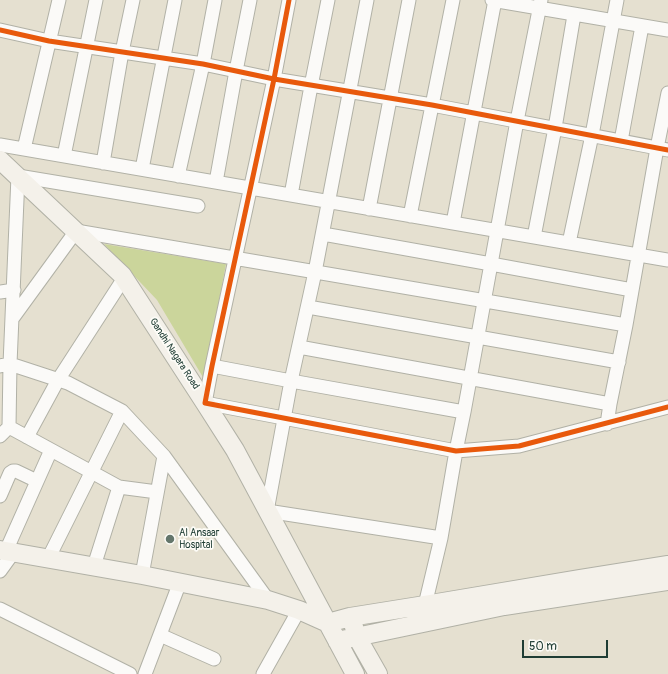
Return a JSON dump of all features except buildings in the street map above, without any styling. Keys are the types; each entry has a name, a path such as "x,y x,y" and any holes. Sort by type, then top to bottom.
{"main road":[{"name":"Gandhi Nagara Road","path":"0,160 122,275 235,450 355,674"},
{"path":"6,551 180,582 268,600 299,610 328,623 350,617 668,564"},
{"path":"337,640 504,606 668,581"},
{"path":"350,617 357,637 378,674"}],"street":[{"path":"24,149 58,0"},
{"path":"64,156 96,0"},
{"path":"103,163 122,52 133,0"},
{"path":"142,170 175,0"},
{"path":"178,176 203,64 215,0"},
{"path":"216,182 250,0"},
{"path":"289,0 274,79 212,366 206,403 456,451 519,446 668,407"},
{"path":"291,195 328,0"},
{"path":"367,0 316,272 291,381 267,511 441,538"},
{"path":"369,209 409,0"},
{"path":"410,216 453,0"},
{"path":"453,223 494,0 540,4 574,15 668,30"},
{"path":"569,243 618,0"},
{"path":"425,605 441,538 517,121 540,4"},
{"path":"534,237 555,128 574,15"},
{"path":"622,141 642,26"},
{"path":"0,30 49,41 203,64 274,79 432,105 662,149"},
{"path":"607,424 638,255 662,149 668,93"},
{"path":"0,145 668,260"},
{"path":"157,492 119,487 27,437 4,432 5,366 8,323 14,290 18,176 198,206"},
{"path":"8,323 76,231 626,325"},
{"path":"322,234 632,290"},
{"path":"27,437 58,380 124,278"},
{"path":"0,292 14,290"},
{"path":"308,307 619,362"},
{"path":"299,347 610,404"},
{"path":"5,366 68,383 122,411 164,456 268,600"},
{"path":"212,366 464,412"},
{"path":"48,559 122,411"},
{"path":"0,571 6,551 51,450"},
{"path":"142,575 164,456"},
{"path":"0,496 10,473 13,471 37,481"},
{"path":"94,566 119,487"},
{"path":"145,674 180,582"},
{"path":"0,609 130,674"},
{"path":"264,674 299,610"},
{"path":"160,635 214,659"}],"green space":[{"path":"104,244 226,264 204,379 157,300"}],"cycle path":[{"path":"289,0 274,79 205,403 456,451 519,446 668,407"},
{"path":"0,30 49,41 203,64 274,79 432,105 668,150"}],"place":[{"name":"Al Ansaar Hospital","path":"170,539"}]}
